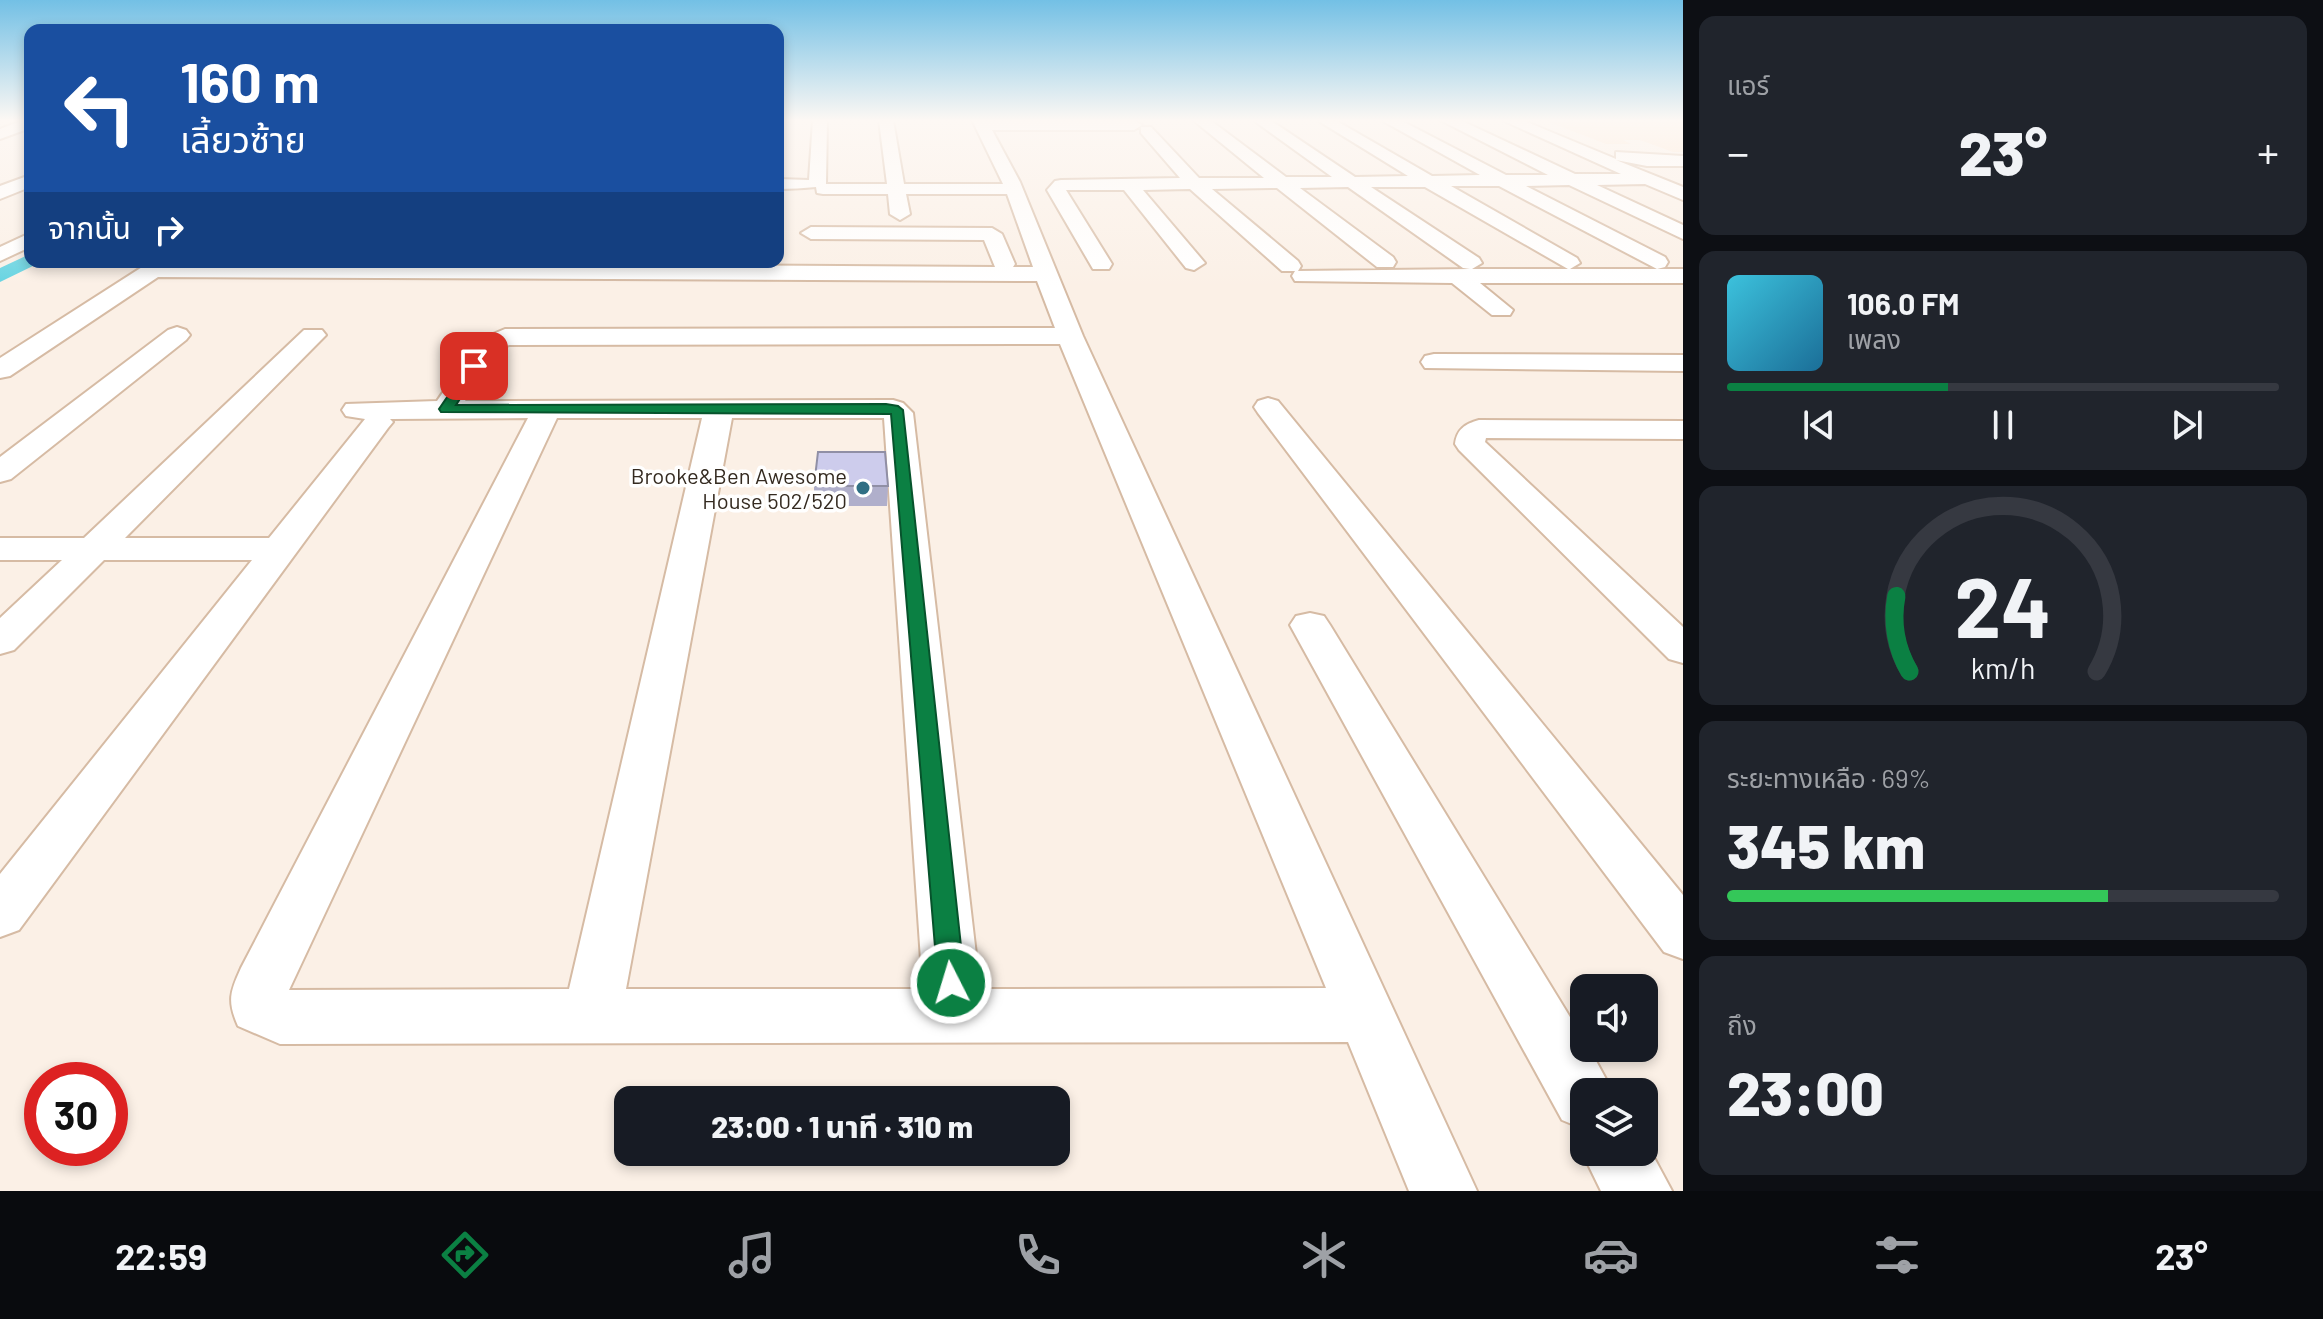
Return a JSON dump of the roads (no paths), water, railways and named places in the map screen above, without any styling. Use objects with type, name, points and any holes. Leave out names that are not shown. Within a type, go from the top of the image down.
[{"type":"street","points":[[808,263],[817,176]]},
{"type":"street","points":[[893,176],[906,264]]},
{"type":"street","points":[[1007,176],[1070,336],[1443,1191]]},
{"type":"street","points":[[1187,176],[1296,271],[1464,269],[1683,276]]},
{"type":"street","points":[[1274,176],[1385,262]]},
{"type":"street","points":[[1345,176],[1464,269],[1501,310]]},
{"type":"street","points":[[1418,176],[1569,263]]},
{"type":"street","points":[[1489,176],[1657,262]]},
{"type":"street","points":[[1563,176],[1683,233]]},
{"type":"street","points":[[1640,176],[1683,194]]},
{"type":"street","points":[[1101,264],[1056,190],[1061,185],[1648,179]]},
{"type":"street","points":[[0,193],[24,183]]},
{"type":"street","points":[[1128,183],[1194,263]]},
{"type":"street","points":[[784,186],[903,233],[989,226],[1004,264]]},
{"type":"street","points":[[816,198],[895,187],[1012,186]]},
{"type":"street","points":[[0,255],[24,242]]},
{"type":"street","points":[[0,370],[156,268]]},
{"type":"street","points":[[381,268],[1046,274]]},
{"type":"street","points":[[1625,276],[1683,293]]},
{"type":"street","points":[[0,472],[177,335]]},
{"type":"street","points":[[0,641],[313,335]]},
{"type":"street","points":[[446,409],[488,345],[505,337],[1070,336]]},
{"type":"street","points":[[1434,362],[1683,363]]},
{"type":"street","points":[[1268,407],[1683,935]]},
{"type":"street","points":[[0,914],[280,549],[367,416],[446,409],[886,408],[898,413],[954,1015]]},
{"type":"street","points":[[547,409],[261,986],[259,1007],[280,1017],[1366,1015]]},
{"type":"street","points":[[592,1015],[719,409]]},
{"type":"street","points":[[1683,430],[1479,429],[1471,435],[1470,444],[1683,650]]},
{"type":"street","points":[[0,549],[280,549]]},
{"type":"street","points":[[1310,625],[1572,1078]]},
{"type":"street","points":[[1623,1166],[1638,1191]]},
{"type":"waterway","points":[[0,276],[24,263]]},
{"type":"place","name":"Brooke&Ben Awesome House 502/520","points":[[863,488]]}]
